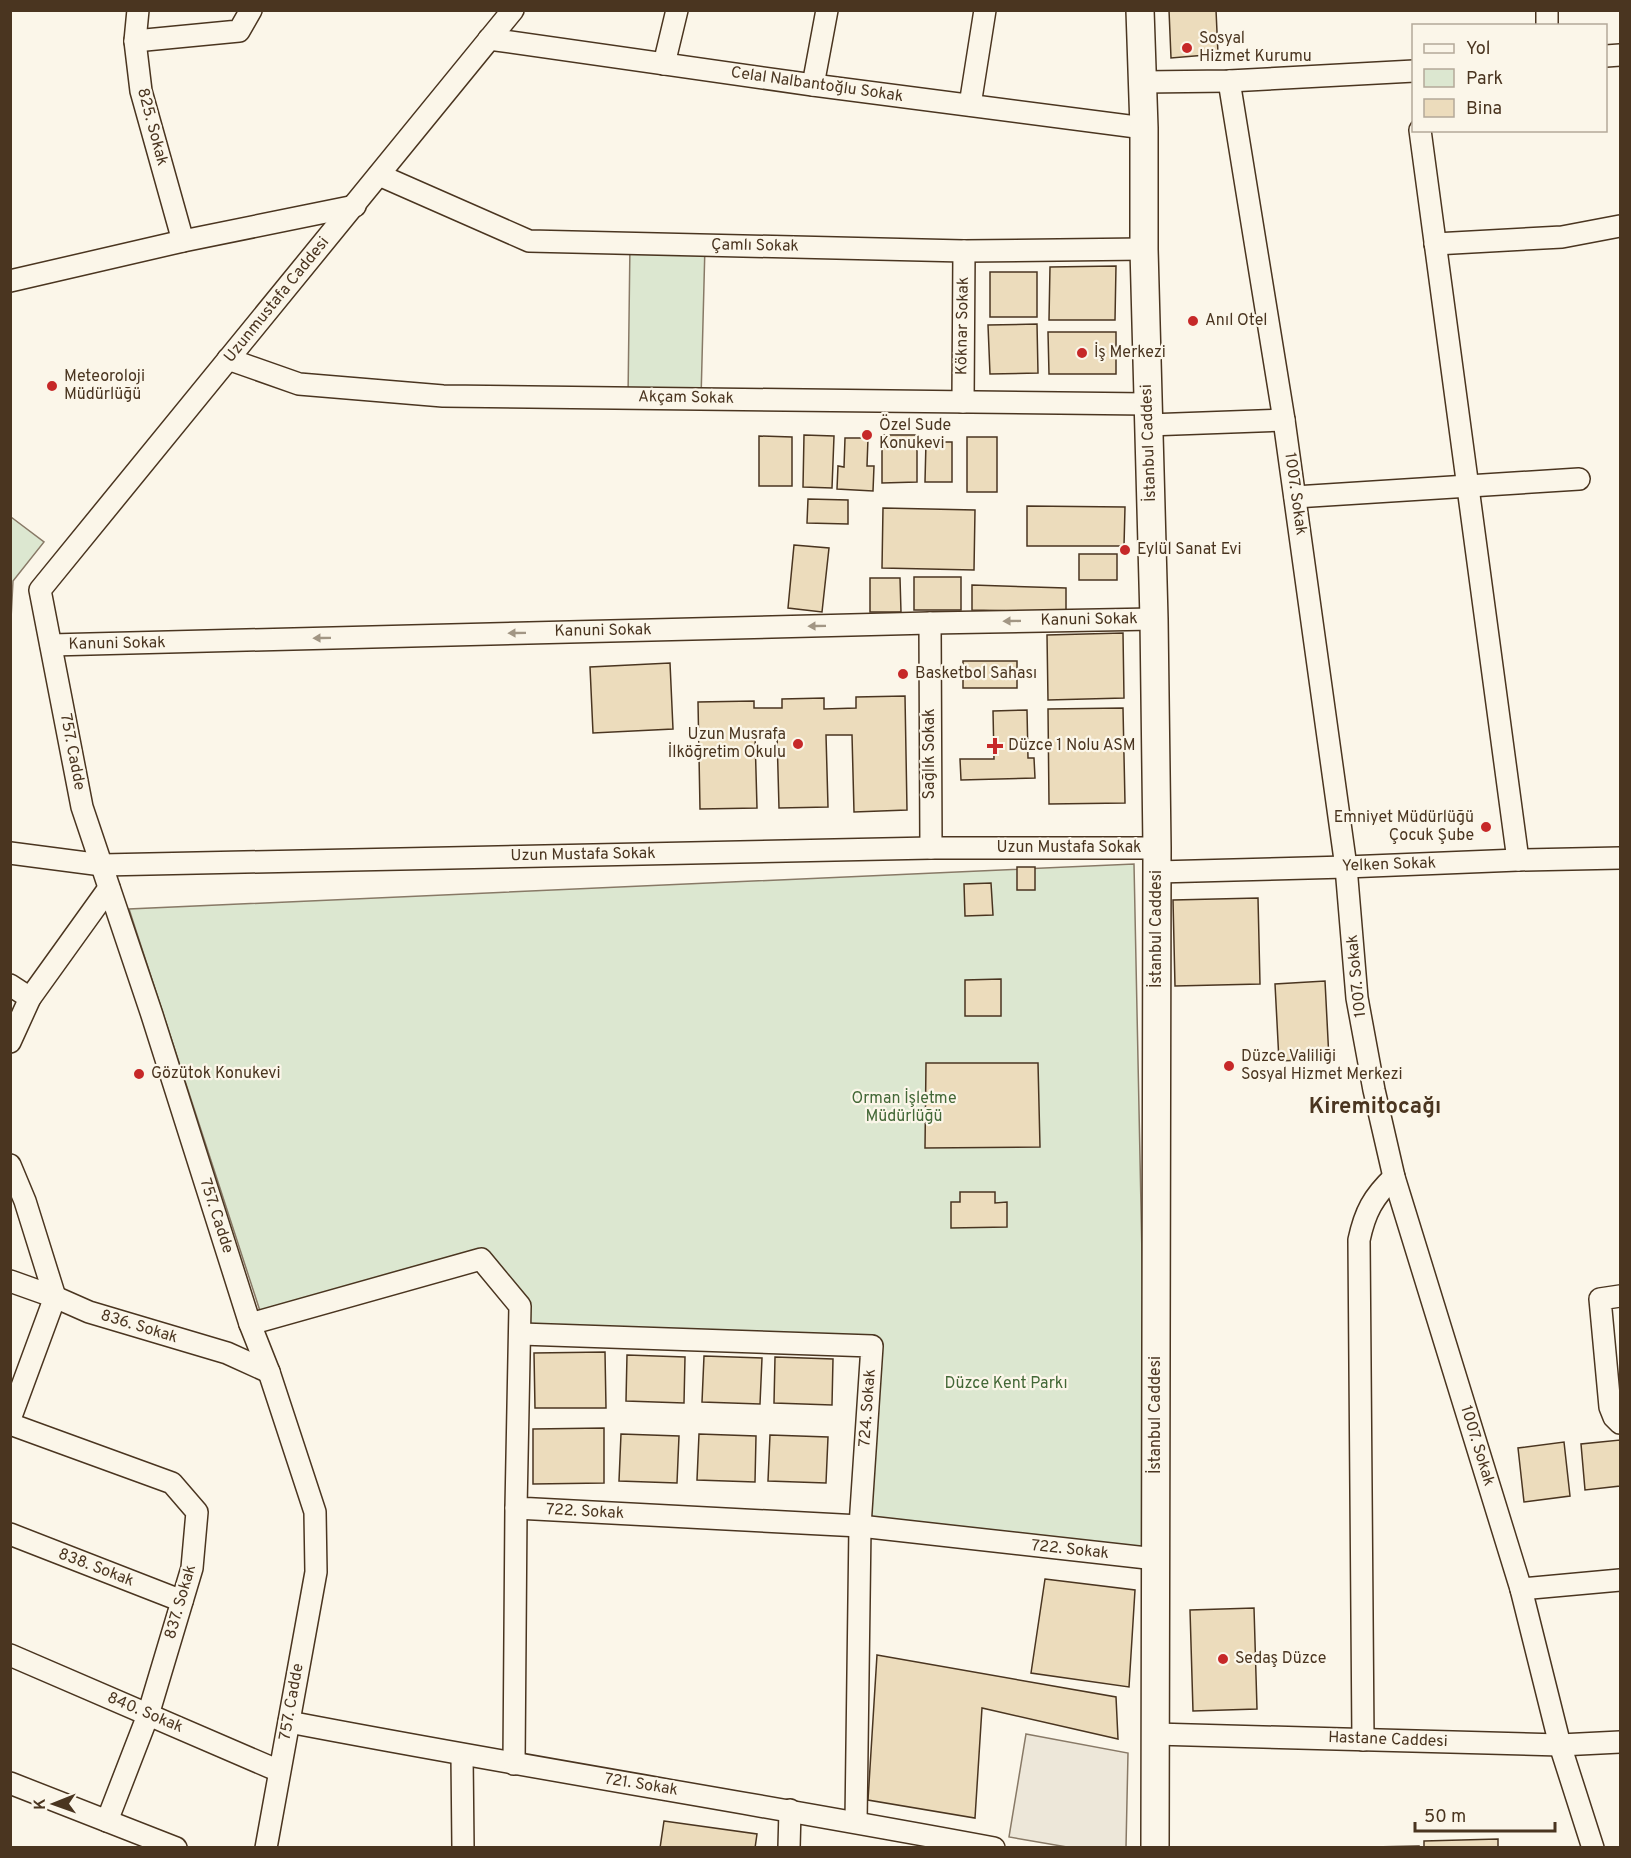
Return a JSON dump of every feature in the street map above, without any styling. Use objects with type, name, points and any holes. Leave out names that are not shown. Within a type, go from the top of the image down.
[{"type":"main road","name":"İstanbul Caddesi","points":[[1140,10],[1154,619],[1157,860],[1155,1848]]},
{"type":"street","name":"825. Sokak","points":[[138,10],[135,41],[141,90],[183,241]]},
{"type":"street","points":[[135,41],[239,31],[251,10]]},
{"type":"street","name":"Uzunmustafa Caddesi","points":[[40,590],[513,10]]},
{"type":"street","points":[[664,64],[677,10]]},
{"type":"street","points":[[813,85],[827,10]]},
{"type":"street","points":[[970,105],[985,10]]},
{"type":"street","name":"Celal Nalbantoğlu Sokak","points":[[489,39],[813,85],[1144,128]]},
{"type":"street","points":[[1143,82],[1412,76]]},
{"type":"street","name":"1007. Sokak","points":[[1229,81],[1284,420],[1346,867],[1357,998],[1374,1090],[1394,1177],[1521,1589],[1560,1745],[1593,1848]]},
{"type":"street","points":[[1420,132],[1518,860]]},
{"type":"street","name":"Çamlı Sokak","points":[[379,175],[529,241],[964,251],[1144,249]]},
{"type":"street","points":[[10,281],[183,241],[355,206]]},
{"type":"street","points":[[1435,244],[1562,237],[1620,226]]},
{"type":"street","name":"Köknar Sokak","points":[[963,402],[964,251]]},
{"type":"street","name":"Akçam Sokak","points":[[228,359],[299,384],[443,396],[963,402],[1284,420]]},
{"type":"street","points":[[1295,497],[1579,479]]},
{"type":"street","name":"757. Cadde","points":[[40,590],[82,807],[156,1026],[250,1324],[269,1372],[315,1512],[316,1572],[266,1848]]},
{"type":"street","name":"Kanuni Sokak","points":[[51,645],[1154,619]]},
{"type":"street","name":"Sağlık Sokak","points":[[930,623],[931,848]]},
{"type":"street","name":"Uzun Mustafa Sokak","points":[[10,853],[102,865],[931,848],[1157,860]]},
{"type":"street","name":"Yelken Sokak","points":[[1157,860],[1346,867],[1620,858]]},
{"type":"street","points":[[10,1042],[30,998],[109,888]]},
{"type":"street","points":[[10,985],[30,998]]},
{"type":"street","points":[[10,1165],[18,1198],[56,1297],[10,1419]]},
{"type":"street","points":[[1363,1740],[1359,1240],[1370,1206],[1380,1191],[1394,1177]]},
{"type":"street","points":[[250,1324],[481,1259],[520,1306],[514,1764]]},
{"type":"street","name":"836. Sokak","points":[[10,1281],[56,1297],[89,1312],[227,1353],[269,1372]]},
{"type":"street","points":[[1620,1296],[1600,1299],[1610,1407],[1614,1417],[1620,1423]]},
{"type":"street","name":"724. Sokak","points":[[521,1334],[872,1346],[860,1526],[856,1822]]},
{"type":"street","name":"837. Sokak","points":[[10,1424],[172,1483],[197,1512],[192,1568],[148,1714],[107,1821]]},
{"type":"street","name":"722. Sokak","points":[[516,1508],[860,1526],[1156,1560]]},
{"type":"street","name":"838. Sokak","points":[[10,1534],[182,1601]]},
{"type":"street","points":[[1521,1589],[1620,1580]]},
{"type":"street","name":"840. Sokak","points":[[10,1655],[279,1771]]},
{"type":"street","name":"721. Sokak","points":[[289,1722],[462,1755],[789,1810],[994,1848]]},
{"type":"street","name":"Hastane Caddesi","points":[[1155,1734],[1560,1745],[1620,1742]]},
{"type":"street","points":[[462,1755],[463,1848]]},
{"type":"street","points":[[10,1783],[177,1848]]},
{"type":"street","points":[[789,1810],[789,1848]]},
{"type":"green space","points":[[630,243],[705,245],[701,399],[628,398]]},
{"type":"green space","points":[[11,517],[44,542],[13,581],[11,619]]},
{"type":"green space","name":"Orman İşletme Müdürlüğü","points":[[1134,864],[1148,1550],[870,1519],[876,1341],[532,1326],[487,1255],[261,1314],[129,909]]},
{"type":"shaded area","points":[[1026,1734],[1128,1753],[1126,1847],[1067,1847],[1009,1837]]},
{"type":"building","points":[[1169,10],[1216,10],[1218,54],[1171,58]]},
{"type":"building","points":[[1116,266],[1115,320],[1049,320],[1050,267]]},
{"type":"building","points":[[990,272],[1037,272],[1037,317],[990,317]]},
{"type":"building","points":[[1037,324],[1038,373],[990,374],[988,325]]},
{"type":"building","name":"İş Merkezi","points":[[1048,332],[1116,332],[1116,374],[1049,374]]},
{"type":"building","points":[[804,435],[834,436],[832,488],[803,487]]},
{"type":"building","points":[[882,435],[917,435],[917,482],[882,483]]},
{"type":"building","points":[[759,436],[792,437],[792,486],[759,486]]},
{"type":"building","points":[[967,437],[997,437],[997,492],[967,492]]},
{"type":"building","points":[[845,438],[868,438],[867,466],[874,466],[873,491],[837,489],[838,466],[844,467]]},
{"type":"building","points":[[926,442],[952,442],[952,482],[925,482]]},
{"type":"building","points":[[808,499],[848,500],[848,524],[807,523]]},
{"type":"building","points":[[1027,506],[1125,507],[1124,546],[1027,546]]},
{"type":"building","points":[[883,508],[975,510],[974,570],[882,568]]},
{"type":"building","points":[[794,545],[829,548],[822,612],[788,608]]},
{"type":"building","points":[[1079,554],[1117,554],[1117,580],[1079,580]]},
{"type":"building","points":[[914,577],[961,577],[961,610],[914,610]]},
{"type":"building","points":[[870,578],[900,578],[901,612],[870,612]]},
{"type":"building","points":[[972,585],[1066,588],[1066,612],[972,610]]},
{"type":"building","points":[[1123,633],[1124,698],[1048,700],[1047,635]]},
{"type":"building","points":[[963,661],[1017,661],[1017,688],[963,688]]},
{"type":"building","points":[[670,663],[673,729],[593,733],[590,667]]},
{"type":"building","name":"Uzun Musrafa İlköğretim Okulu","points":[[905,696],[907,810],[854,812],[852,735],[826,735],[828,807],[779,808],[777,735],[755,736],[757,808],[700,809],[698,702],[754,701],[754,708],[782,708],[782,699],[824,698],[824,709],[856,708],[856,697]]},
{"type":"building","points":[[1123,708],[1125,803],[1049,804],[1048,709]]},
{"type":"building","points":[[1027,710],[1028,758],[1034,758],[1035,778],[961,780],[960,759],[994,759],[993,711]]},
{"type":"building","points":[[1017,867],[1035,867],[1035,890],[1017,890]]},
{"type":"building","points":[[991,883],[993,915],[965,916],[964,884]]},
{"type":"building","points":[[1258,898],[1260,984],[1175,986],[1173,900]]},
{"type":"building","points":[[1001,979],[1001,1016],[965,1016],[965,980]]},
{"type":"building","points":[[1325,981],[1329,1059],[1279,1061],[1275,984]]},
{"type":"building","name":"Orman İşletme Müdürlüğü","points":[[926,1063],[1038,1063],[1040,1147],[925,1148]]},
{"type":"building","points":[[960,1192],[995,1192],[995,1203],[1007,1202],[1007,1227],[951,1228],[951,1202],[960,1202]]},
{"type":"building","points":[[605,1352],[606,1408],[535,1408],[534,1353]]},
{"type":"building","points":[[627,1355],[685,1357],[684,1403],[626,1401]]},
{"type":"building","points":[[704,1356],[762,1358],[760,1404],[702,1402]]},
{"type":"building","points":[[775,1357],[833,1359],[832,1405],[774,1403]]},
{"type":"building","points":[[604,1428],[604,1483],[533,1484],[533,1429]]},
{"type":"building","points":[[621,1434],[679,1436],[677,1483],[619,1481]]},
{"type":"building","points":[[699,1434],[756,1436],[755,1482],[697,1480]]},
{"type":"building","points":[[770,1435],[828,1437],[826,1483],[768,1481]]},
{"type":"building","points":[[1620,1440],[1620,1486],[1585,1490],[1581,1444]]},
{"type":"building","points":[[1564,1442],[1570,1496],[1524,1502],[1518,1448]]},
{"type":"building","points":[[1045,1579],[1135,1590],[1129,1687],[1031,1673]]},
{"type":"building","name":"Sedaş Düzce","points":[[1254,1608],[1257,1709],[1193,1711],[1190,1610]]},
{"type":"building","points":[[877,1655],[1116,1697],[1118,1739],[982,1708],[975,1818],[868,1800]]},
{"type":"building","points":[[664,1821],[757,1834],[755,1848],[660,1848]]},
{"type":"building","points":[[1498,1839],[1498,1848],[1424,1848],[1424,1841]]},
{"type":"building","points":[[1419,1846],[1419,1848],[1322,1848]]},
{"type":"place","name":"Sosyal Hizmet Kurumu","points":[[1187,48]]},
{"type":"place","name":"Anıl Otel","points":[[1193,321]]},
{"type":"place","name":"İş Merkezi","points":[[1082,353]]},
{"type":"place","name":"Meteoroloji Müdürlüğü","points":[[52,386]]},
{"type":"place","name":"Özel Sude Konukevi","points":[[867,435]]},
{"type":"place","name":"Eylül Sanat Evi","points":[[1125,550]]},
{"type":"place","name":"Basketbol Sahası","points":[[903,674]]},
{"type":"place","name":"Uzun Musrafa İlköğretim Okulu","points":[[798,744]]},
{"type":"place","name":"Düzce 1 Nolu ASM","points":[[995,746]]},
{"type":"place","name":"Emniyet Müdürlüğü Çocuk Şube","points":[[1486,827]]},
{"type":"place","name":"Düzce Valiliği Sosyal Hizmet Merkezi","points":[[1229,1066]]},
{"type":"place","name":"Gözütok Konukevi","points":[[139,1074]]},
{"type":"place","name":"Sedaş Düzce","points":[[1223,1659]]},
{"type":"district","name":"Kiremitocağı","points":[[1375,1107]]},
{"type":"park label","name":"Düzce Kent Parkı","points":[[1006,1384]]}]
